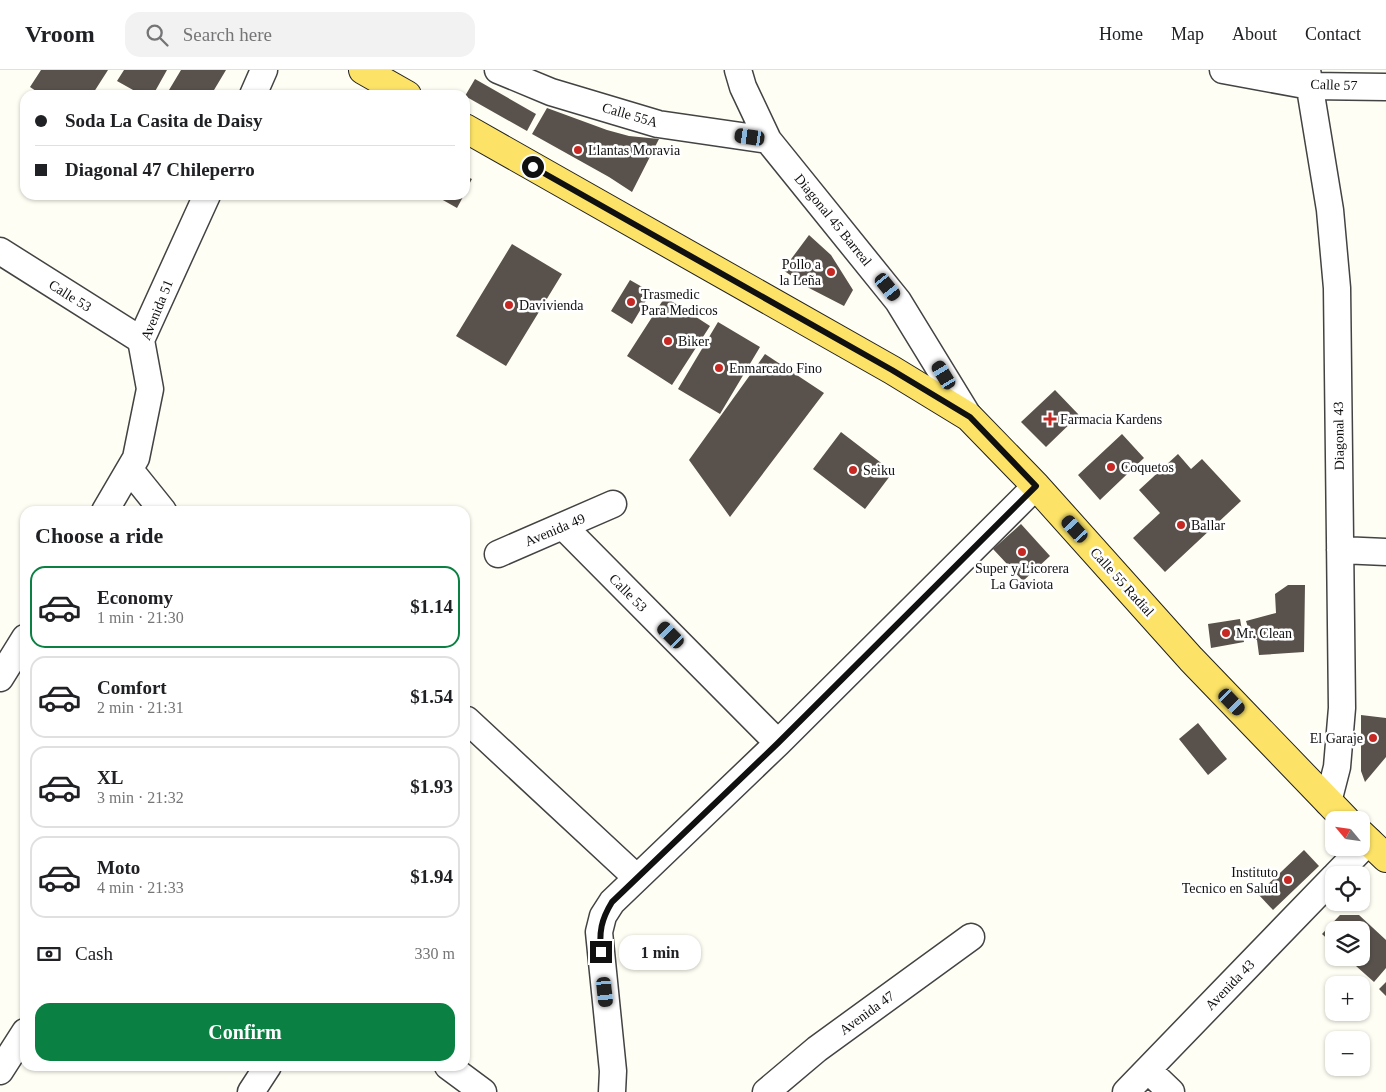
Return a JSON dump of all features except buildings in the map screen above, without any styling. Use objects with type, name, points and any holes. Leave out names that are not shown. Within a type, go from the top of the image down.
[{"type":"main road","points":[[363,70],[398,90]]},
{"type":"main road","name":"Calle 55 Radial","points":[[470,131],[970,417],[1036,486],[1191,659],[1337,811]]},
{"type":"street","points":[[255,90],[264,70]]},
{"type":"street","name":"Calle 55A","points":[[498,70],[551,92],[658,124],[768,140]]},
{"type":"street","name":"Diagonal 45 Barreal","points":[[738,70],[743,87],[768,140],[898,301],[970,417]]},
{"type":"street","name":"Calle 57","points":[[1223,70],[1386,87]]},
{"type":"street","name":"Diagonal 43","points":[[1309,78],[1330,210],[1338,288],[1342,708],[1337,767],[1337,811]]},
{"type":"street","name":"Avenida 51","points":[[108,506],[136,458],[150,389],[141,340],[205,200]]},
{"type":"street","name":"Calle 53","points":[[0,251],[141,340]]},
{"type":"street","points":[[130,470],[159,506]]},
{"type":"street","points":[[612,1092],[613,1071],[599,932],[603,916],[612,902],[778,743],[1036,486]]},
{"type":"street","name":"Avenida 49","points":[[498,554],[564,527],[612,504]]},
{"type":"street","name":"Calle 53","points":[[564,527],[778,743]]},
{"type":"street","points":[[1340,550],[1386,552]]},
{"type":"street","points":[[0,678],[20,646]]},
{"type":"street","points":[[470,723],[637,878]]},
{"type":"street","name":"Avenida 43","points":[[1347,866],[1372,844]]},
{"type":"street","name":"Avenida 43","points":[[1126,1092],[1325,886]]},
{"type":"street","name":"Avenida 47","points":[[766,1092],[817,1049],[971,937]]},
{"type":"street","points":[[0,1071],[20,1040]]},
{"type":"street","points":[[1148,1070],[1171,1092]]},
{"type":"street","points":[[251,1092],[265,1071]]},
{"type":"street","points":[[455,1071],[483,1092]]},
{"type":"place","name":"Llantas Moravia","points":[[578,150]]},
{"type":"place","name":"Pollo a la Leña","points":[[831,272]]},
{"type":"place","name":"Trasmedic Para Medicos","points":[[631,302]]},
{"type":"place","name":"Davivienda","points":[[509,305]]},
{"type":"place","name":"Biker","points":[[668,341]]},
{"type":"place","name":"Enmarcado Fino","points":[[719,368]]},
{"type":"place","name":"Farmacia Kardens","points":[[1050,419]]},
{"type":"place","name":"Coquetos","points":[[1111,467]]},
{"type":"place","name":"Seiku","points":[[853,470]]},
{"type":"place","name":"Ballar","points":[[1181,525]]},
{"type":"place","name":"Super y Licorera La Gaviota","points":[[1022,552]]},
{"type":"place","name":"Mr. Clean","points":[[1226,633]]},
{"type":"place","name":"El Garaje","points":[[1373,738]]},
{"type":"place","name":"Instituto Tecnico en Salud","points":[[1288,880]]},
{"type":"route","points":[[533,167],[892,370],[970,417],[1036,486],[778,743],[612,902],[603,916],[599,932],[601,952]]}]
